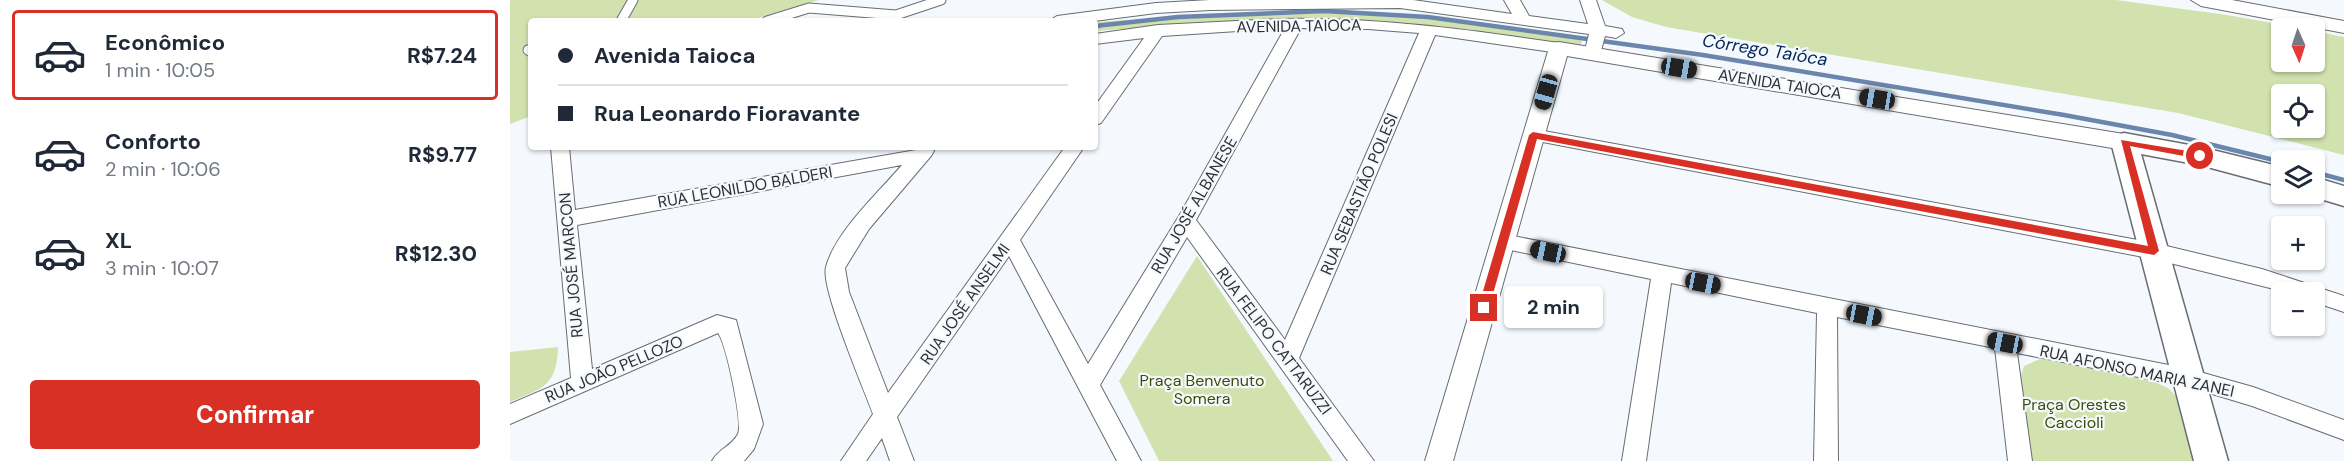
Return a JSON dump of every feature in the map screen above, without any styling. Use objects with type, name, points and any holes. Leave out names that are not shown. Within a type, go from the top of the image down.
[{"type":"main road","name":"AVENIDA TAIOCA","points":[[2124,142],[2200,156],[2271,174]]},
{"type":"main road","points":[[2124,142],[2211,461]]},
{"type":"main road","points":[[2325,190],[2344,196]]},
{"type":"street","points":[[1512,0],[1524,21]]},
{"type":"street","points":[[1588,0],[1596,42]]},
{"type":"street","points":[[2201,0],[2344,27]]},
{"type":"street","points":[[1080,18],[1156,8],[1210,5],[1398,2],[1524,21],[1596,42],[1616,33]]},
{"type":"street","name":"AVENIDA TAIOCA","points":[[1098,39],[1158,30],[1342,23],[1429,30],[1559,48],[1596,42],[2124,142]]},
{"type":"street","name":"RUA JOSÉ ALBANESE","points":[[1089,383],[1186,221],[1295,24]]},
{"type":"street","points":[[1098,115],[1158,30]]},
{"type":"street","name":"RUA SEBASTIÃO POLESI","points":[[1288,358],[1429,30]]},
{"type":"street","points":[[1439,461],[1559,48]]},
{"type":"street","points":[[1533,135],[2154,251],[2278,282]]},
{"type":"street","name":"RUA JOSÉ MARCON","points":[[560,150],[582,383]]},
{"type":"street","name":"RUA JOSÉ ANSELMI","points":[[853,461],[886,418],[1073,150]]},
{"type":"street","points":[[902,461],[835,279],[836,266],[853,238],[925,151]]},
{"type":"street","name":"RUA LEONILDO BALDERI","points":[[568,219],[925,151]]},
{"type":"street","name":"RUA FELIPO CATTARUZZI","points":[[1186,221],[1362,461]]},
{"type":"street","points":[[1010,239],[1130,461]]},
{"type":"street","name":"RUA AFONSO MARIA ZANEI","points":[[1503,242],[2189,378],[2253,397],[2344,430]]},
{"type":"street","points":[[1634,461],[1662,275]]},
{"type":"street","points":[[2325,298],[2344,304]]},
{"type":"street","points":[[1826,461],[1827,308]]},
{"type":"street","name":"RUA JOÃO PELLOZO","points":[[510,414],[717,324],[729,326],[752,424],[749,437],[742,449],[724,461]]},
{"type":"street","points":[[2005,343],[2020,461]]},
{"type":"lane","points":[[623,18],[633,0]]},
{"type":"lane","points":[[777,18],[809,8],[896,15],[941,0]]},
{"type":"green space","points":[[510,0],[819,0],[758,18],[528,18],[528,117],[510,124]]},
{"type":"green space","points":[[1602,0],[2116,0],[2271,23],[2271,72],[2325,72],[2325,33],[2344,37],[2344,155],[2277,138],[2325,138],[2325,84],[2271,84],[2271,137],[2178,113],[1666,27],[1632,17]]},
{"type":"green space","points":[[1257,12],[1363,14],[1469,21],[1562,34],[1582,41],[1581,45],[1574,46],[1456,28],[1338,19],[1209,23],[1098,31],[1098,22]]},
{"type":"green space","name":"Praça Benvenuto Somera","points":[[1197,256],[1333,461],[1159,461],[1119,381]]},
{"type":"green space","points":[[558,347],[555,370],[546,384],[510,402],[510,352]]},
{"type":"green space","name":"Praça Orestes Caccioli","points":[[2040,359],[2150,380],[2168,388],[2183,403],[2202,461],[2031,461],[2020,378],[2024,366]]},
{"type":"waterway","name":"Córrego Taióca","points":[[1098,26],[1178,17],[1324,11],[1428,17],[1703,55],[2064,115],[2172,135],[2271,159]]},
{"type":"waterway","name":"Córrego Taióca","points":[[2325,175],[2344,180]]},
{"type":"route","points":[[1484,308],[1533,135],[2154,251],[2124,142],[2200,156]]}]
